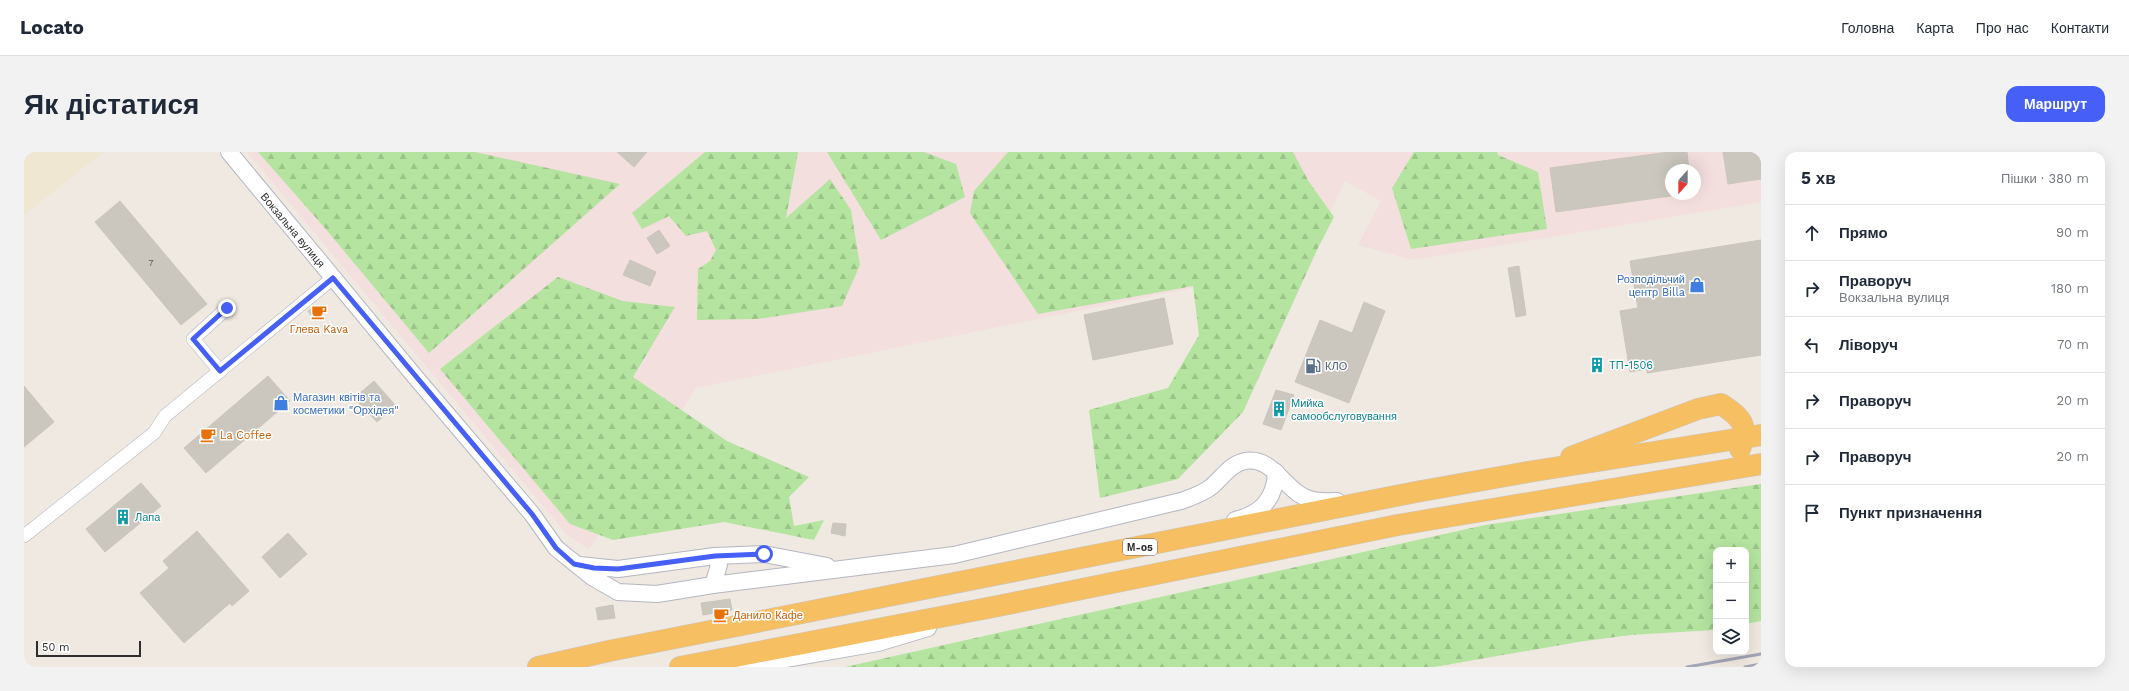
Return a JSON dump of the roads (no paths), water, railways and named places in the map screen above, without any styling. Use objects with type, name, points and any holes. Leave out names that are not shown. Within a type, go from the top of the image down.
[{"type":"highway","points":[[1534,471],[1691,411],[1721,404],[1736,414],[1745,428],[1753,436],[1738,453],[1728,469]]},
{"type":"highway","name":"М-05","points":[[538,667],[609,651],[1416,492],[1534,471],[1753,436]]},
{"type":"highway","points":[[680,667],[998,606],[1398,525],[1761,464]]},
{"type":"street","name":"Вокзальна вулиця","points":[[229,152],[532,514],[556,548],[574,564],[618,592],[658,594],[954,555],[1181,501],[1198,495],[1212,486],[1235,465],[1245,461],[1256,461],[1265,464],[1276,472],[1299,494],[1313,501],[1326,502],[1416,492]]},
{"type":"street","points":[[24,536],[154,433],[165,416],[333,278]]},
{"type":"street","points":[[220,371],[193,339],[227,308]]},
{"type":"street","points":[[1179,539],[1204,528],[1247,517],[1258,511],[1268,502],[1273,491],[1276,472]]},
{"type":"street","points":[[574,564],[618,569],[715,556],[764,554],[840,569]]},
{"type":"street","points":[[712,586],[719,565],[715,556]]},
{"type":"street","points":[[637,566],[631,579],[633,588],[637,594]]},
{"type":"street","points":[[740,667],[878,643],[998,606]]},
{"type":"railway","points":[[1687,667],[1761,654]]},
{"type":"railway","points":[[1745,667],[1761,664]]},
{"type":"place","name":"Розподільчий центр Billa","points":[[1697,285]]},
{"type":"place","name":"Глева Kava","points":[[319,312]]},
{"type":"place","name":"ТП-1506","points":[[1597,365]]},
{"type":"place","name":"КЛО","points":[[1313,366]]},
{"type":"place","name":"Магазин квітів та косметики \"Орхідея\"","points":[[281,403]]},
{"type":"place","name":"Мийка самообслуговування","points":[[1279,409]]},
{"type":"place","name":"La Coffee","points":[[208,435]]},
{"type":"place","name":"Лапа","points":[[123,517]]},
{"type":"place","name":"Данило Кафе","points":[[721,615]]}]
